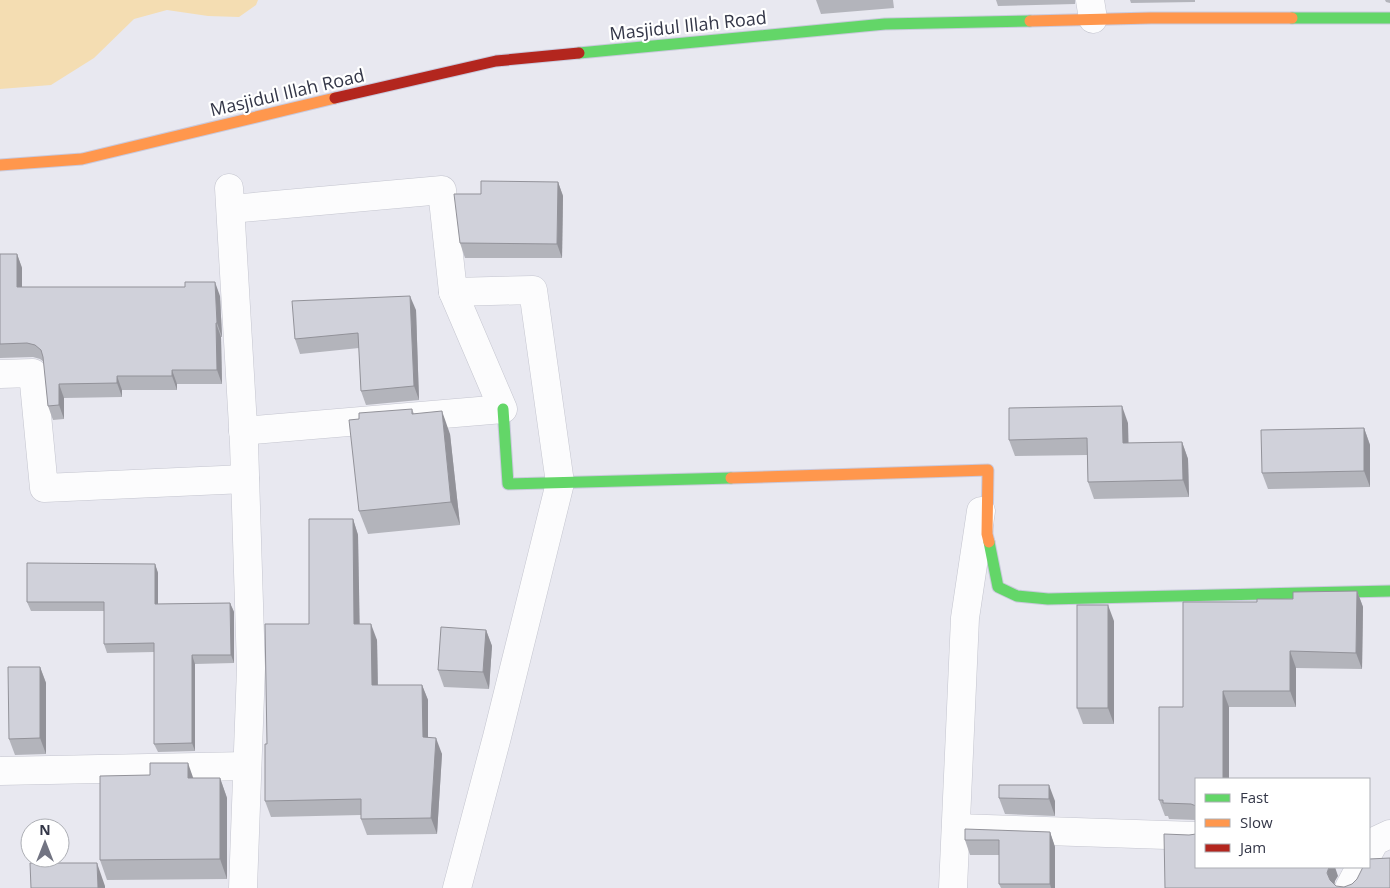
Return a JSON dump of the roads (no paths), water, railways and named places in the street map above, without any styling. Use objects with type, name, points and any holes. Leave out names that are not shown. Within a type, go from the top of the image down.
[{"type":"street","name":"Masjidul Illah Road","points":[[0,165],[82,158],[496,61],[884,24],[1091,10],[1151,18],[1390,18]]},
{"type":"street","points":[[242,888],[251,668],[243,431],[230,199],[442,190],[453,292],[502,409],[508,484],[988,470]]},
{"type":"street","points":[[453,292],[533,290],[560,483],[498,737],[457,888]]},
{"type":"street","points":[[0,374],[33,373],[44,488],[245,480]]},
{"type":"street","points":[[243,431],[502,409]]},
{"type":"street","points":[[988,470],[987,534],[998,587],[1017,596],[1058,598],[1390,591]]},
{"type":"street","points":[[953,888],[965,618],[988,470]]},
{"type":"street","points":[[0,772],[247,766]]},
{"type":"street","points":[[956,828],[1195,836]]},
{"type":"street","points":[[1349,888],[1359,868]]}]
